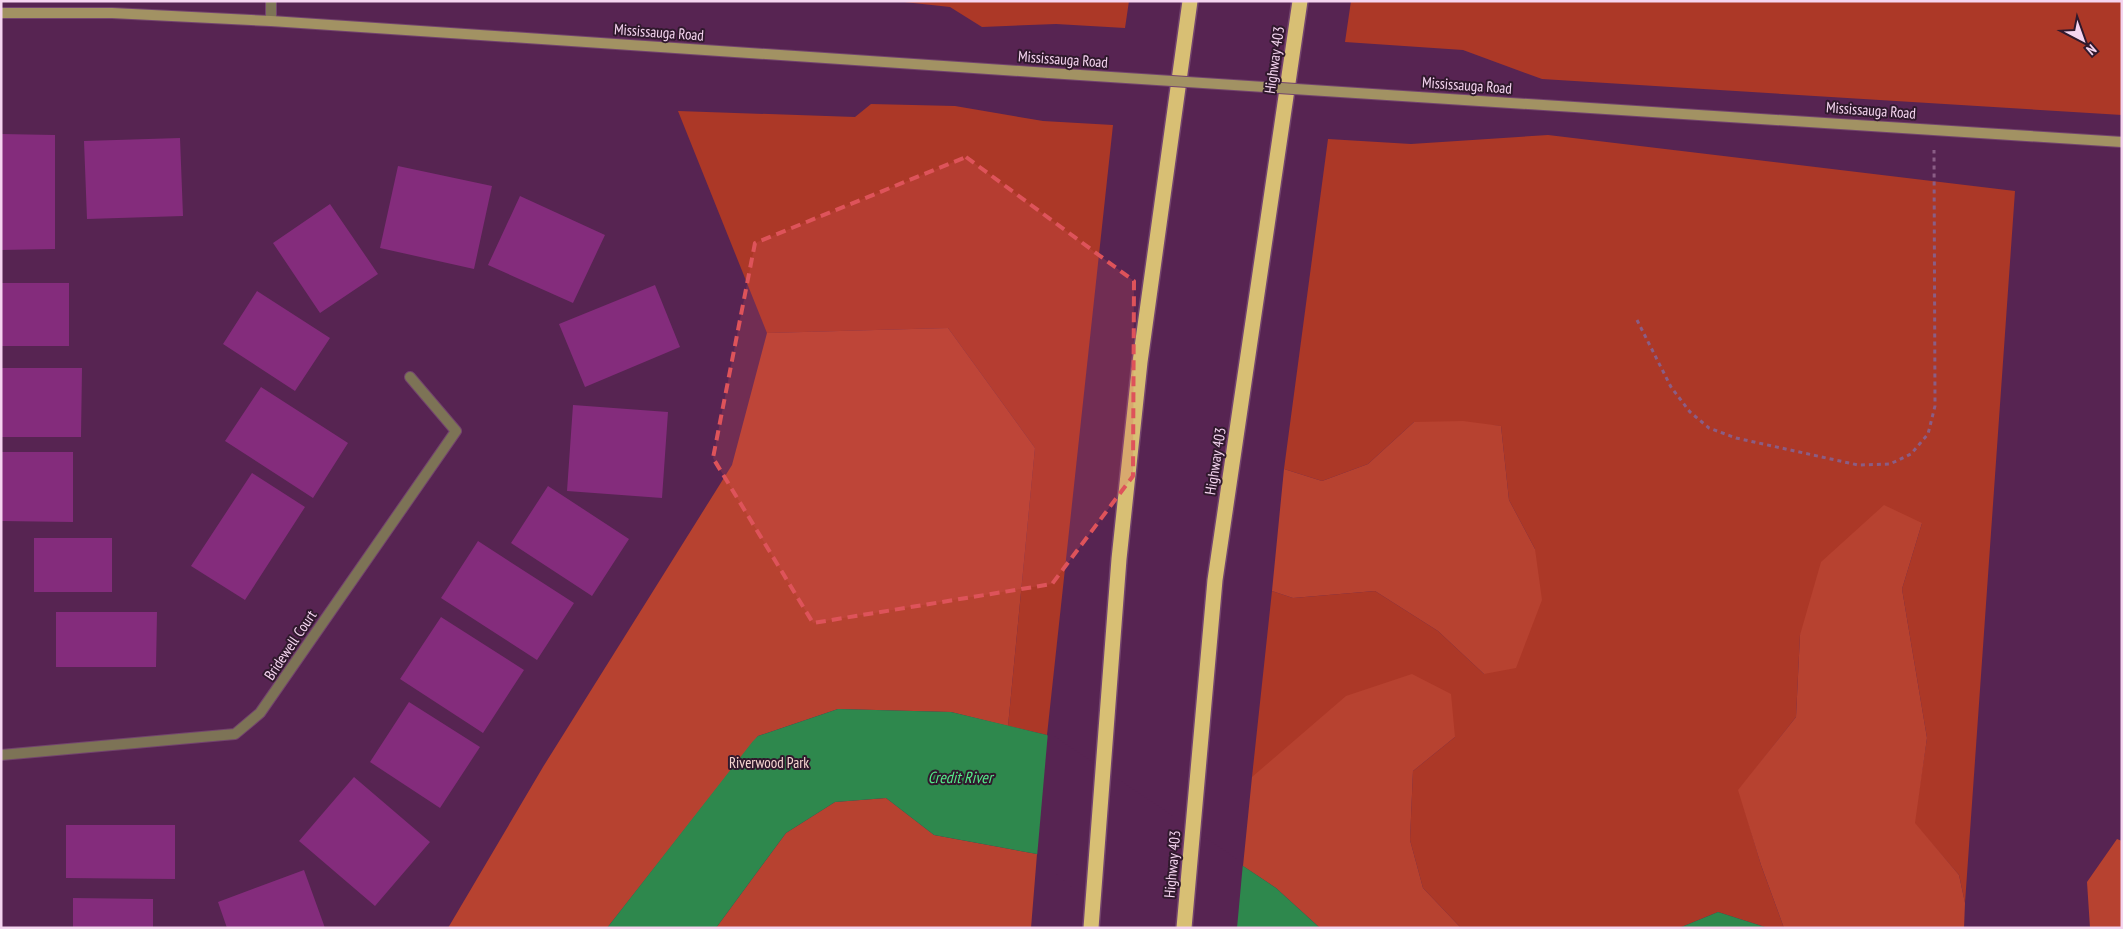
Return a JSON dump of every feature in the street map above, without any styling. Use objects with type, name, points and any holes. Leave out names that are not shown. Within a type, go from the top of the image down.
[{"type":"highway","points":[[1091,928],[1119,559],[1140,362],[1190,1]]},
{"type":"highway","name":"Highway 403","points":[[1184,928],[1215,580],[1300,1]]},
{"type":"main road","name":"Mississauga Road","points":[[1,13],[112,13],[271,22],[2122,142]]},
{"type":"street","points":[[270,1],[271,22]]},
{"type":"street","name":"Bridewell Court","points":[[1,755],[235,734],[260,713],[456,431],[410,377]]},
{"type":"path","points":[[1637,320],[1671,387],[1690,412],[1709,428],[1736,438],[1858,465],[1890,464],[1911,454],[1928,434],[1935,406],[1933,129]]},
{"type":"highlighted area","points":[[966,157],[1134,281],[1133,476],[1052,584],[813,623],[713,458],[755,243]]},
{"type":"shaded area","points":[[895,1],[1129,1],[1125,28],[1056,24],[982,27],[950,7]]},
{"type":"shaded area","points":[[1351,1],[2122,1],[2122,115],[1542,79],[1463,50],[1345,42]]},
{"type":"shaded area","points":[[871,104],[955,106],[1043,121],[1113,125],[1047,735],[1008,726],[1035,448],[948,328],[767,333],[678,111],[855,117]]},
{"type":"shaded area","points":[[1548,135],[2015,191],[1965,903],[1959,875],[1914,823],[1927,738],[1902,589],[1922,523],[1800,635],[1796,717],[1739,790],[1761,865],[1784,928],[1768,928],[1718,912],[1679,928],[1461,928],[1423,888],[1410,840],[1413,771],[1455,737],[1252,777],[1272,591],[1293,598],[1375,591],[1438,631],[1484,674],[1535,549],[1509,500],[1501,426],[1414,422],[1368,464],[1322,481],[1284,469],[1328,139],[1411,144]]},
{"type":"shaded area","points":[[948,328],[1035,448],[1008,726],[951,712],[838,709],[758,736],[607,928],[448,928],[543,767],[732,465],[767,333]]},
{"type":"shaded area","points":[[1463,421],[1501,426],[1509,500],[1535,549],[1542,600],[1516,668],[1484,674],[1438,631],[1375,591],[1293,598],[1272,591],[1284,469],[1322,481],[1368,464],[1414,422]]},
{"type":"shaded area","points":[[1884,505],[1922,523],[1902,589],[1927,738],[1915,823],[1959,875],[1965,903],[1964,928],[1784,928],[1761,865],[1738,790],[1796,717],[1800,635],[1821,562]]},
{"type":"shaded area","points":[[1412,674],[1451,694],[1455,737],[1413,771],[1410,840],[1423,888],[1461,928],[1320,928],[1276,888],[1243,866],[1252,777],[1346,696]]},
{"type":"shaded area","points":[[886,798],[934,835],[1037,854],[1031,928],[716,928],[786,833],[835,802]]},
{"type":"shaded area","points":[[2117,839],[2122,841],[2122,928],[2090,928],[2087,882]]},
{"type":"water","name":"Credit River","points":[[838,709],[951,712],[1047,735],[1276,888],[1320,928],[1123,928],[1037,854],[934,835],[886,798],[835,802],[786,833],[716,928],[607,928],[758,736]]},
{"type":"water","points":[[1718,912],[1768,928],[1679,928]]},
{"type":"pier","points":[[1048,732],[1243,863],[1237,928],[1120,928],[1037,857]]},
{"type":"building","points":[[1,134],[55,135],[55,249],[1,250]]},
{"type":"building","points":[[180,138],[183,216],[87,219],[84,141]]},
{"type":"building","points":[[398,166],[492,186],[474,269],[380,248]]},
{"type":"building","points":[[520,196],[605,235],[573,303],[488,265]]},
{"type":"building","points":[[330,204],[378,274],[320,313],[273,243]]},
{"type":"building","points":[[1,283],[69,283],[69,346],[1,346]]},
{"type":"building","points":[[655,285],[680,347],[585,387],[559,324]]},
{"type":"building","points":[[257,291],[330,338],[295,391],[223,344]]},
{"type":"building","points":[[1,368],[82,368],[81,437],[1,437]]},
{"type":"building","points":[[261,387],[348,443],[313,498],[225,441]]},
{"type":"building","points":[[573,405],[668,412],[662,498],[567,491]]},
{"type":"building","points":[[1,452],[73,452],[73,522],[1,521]]},
{"type":"building","points":[[252,473],[305,507],[245,600],[191,566]]},
{"type":"building","points":[[548,486],[629,539],[592,596],[511,543]]},
{"type":"building","points":[[34,538],[112,538],[112,592],[34,592]]},
{"type":"building","points":[[478,541],[574,603],[537,660],[441,598]]},
{"type":"building","points":[[56,612],[157,612],[156,667],[56,667]]},
{"type":"building","points":[[441,617],[524,670],[483,733],[400,679]]},
{"type":"building","points":[[409,702],[480,747],[440,808],[370,762]]},
{"type":"building","points":[[354,777],[430,842],[375,906],[299,841]]},
{"type":"building","points":[[66,825],[175,825],[175,879],[66,878]]},
{"type":"building","points":[[304,870],[325,928],[227,928],[218,902]]},
{"type":"building","points":[[73,898],[153,899],[153,928],[73,928]]},
{"type":"park label","name":"Riverwood Park","points":[[769,762]]}]
